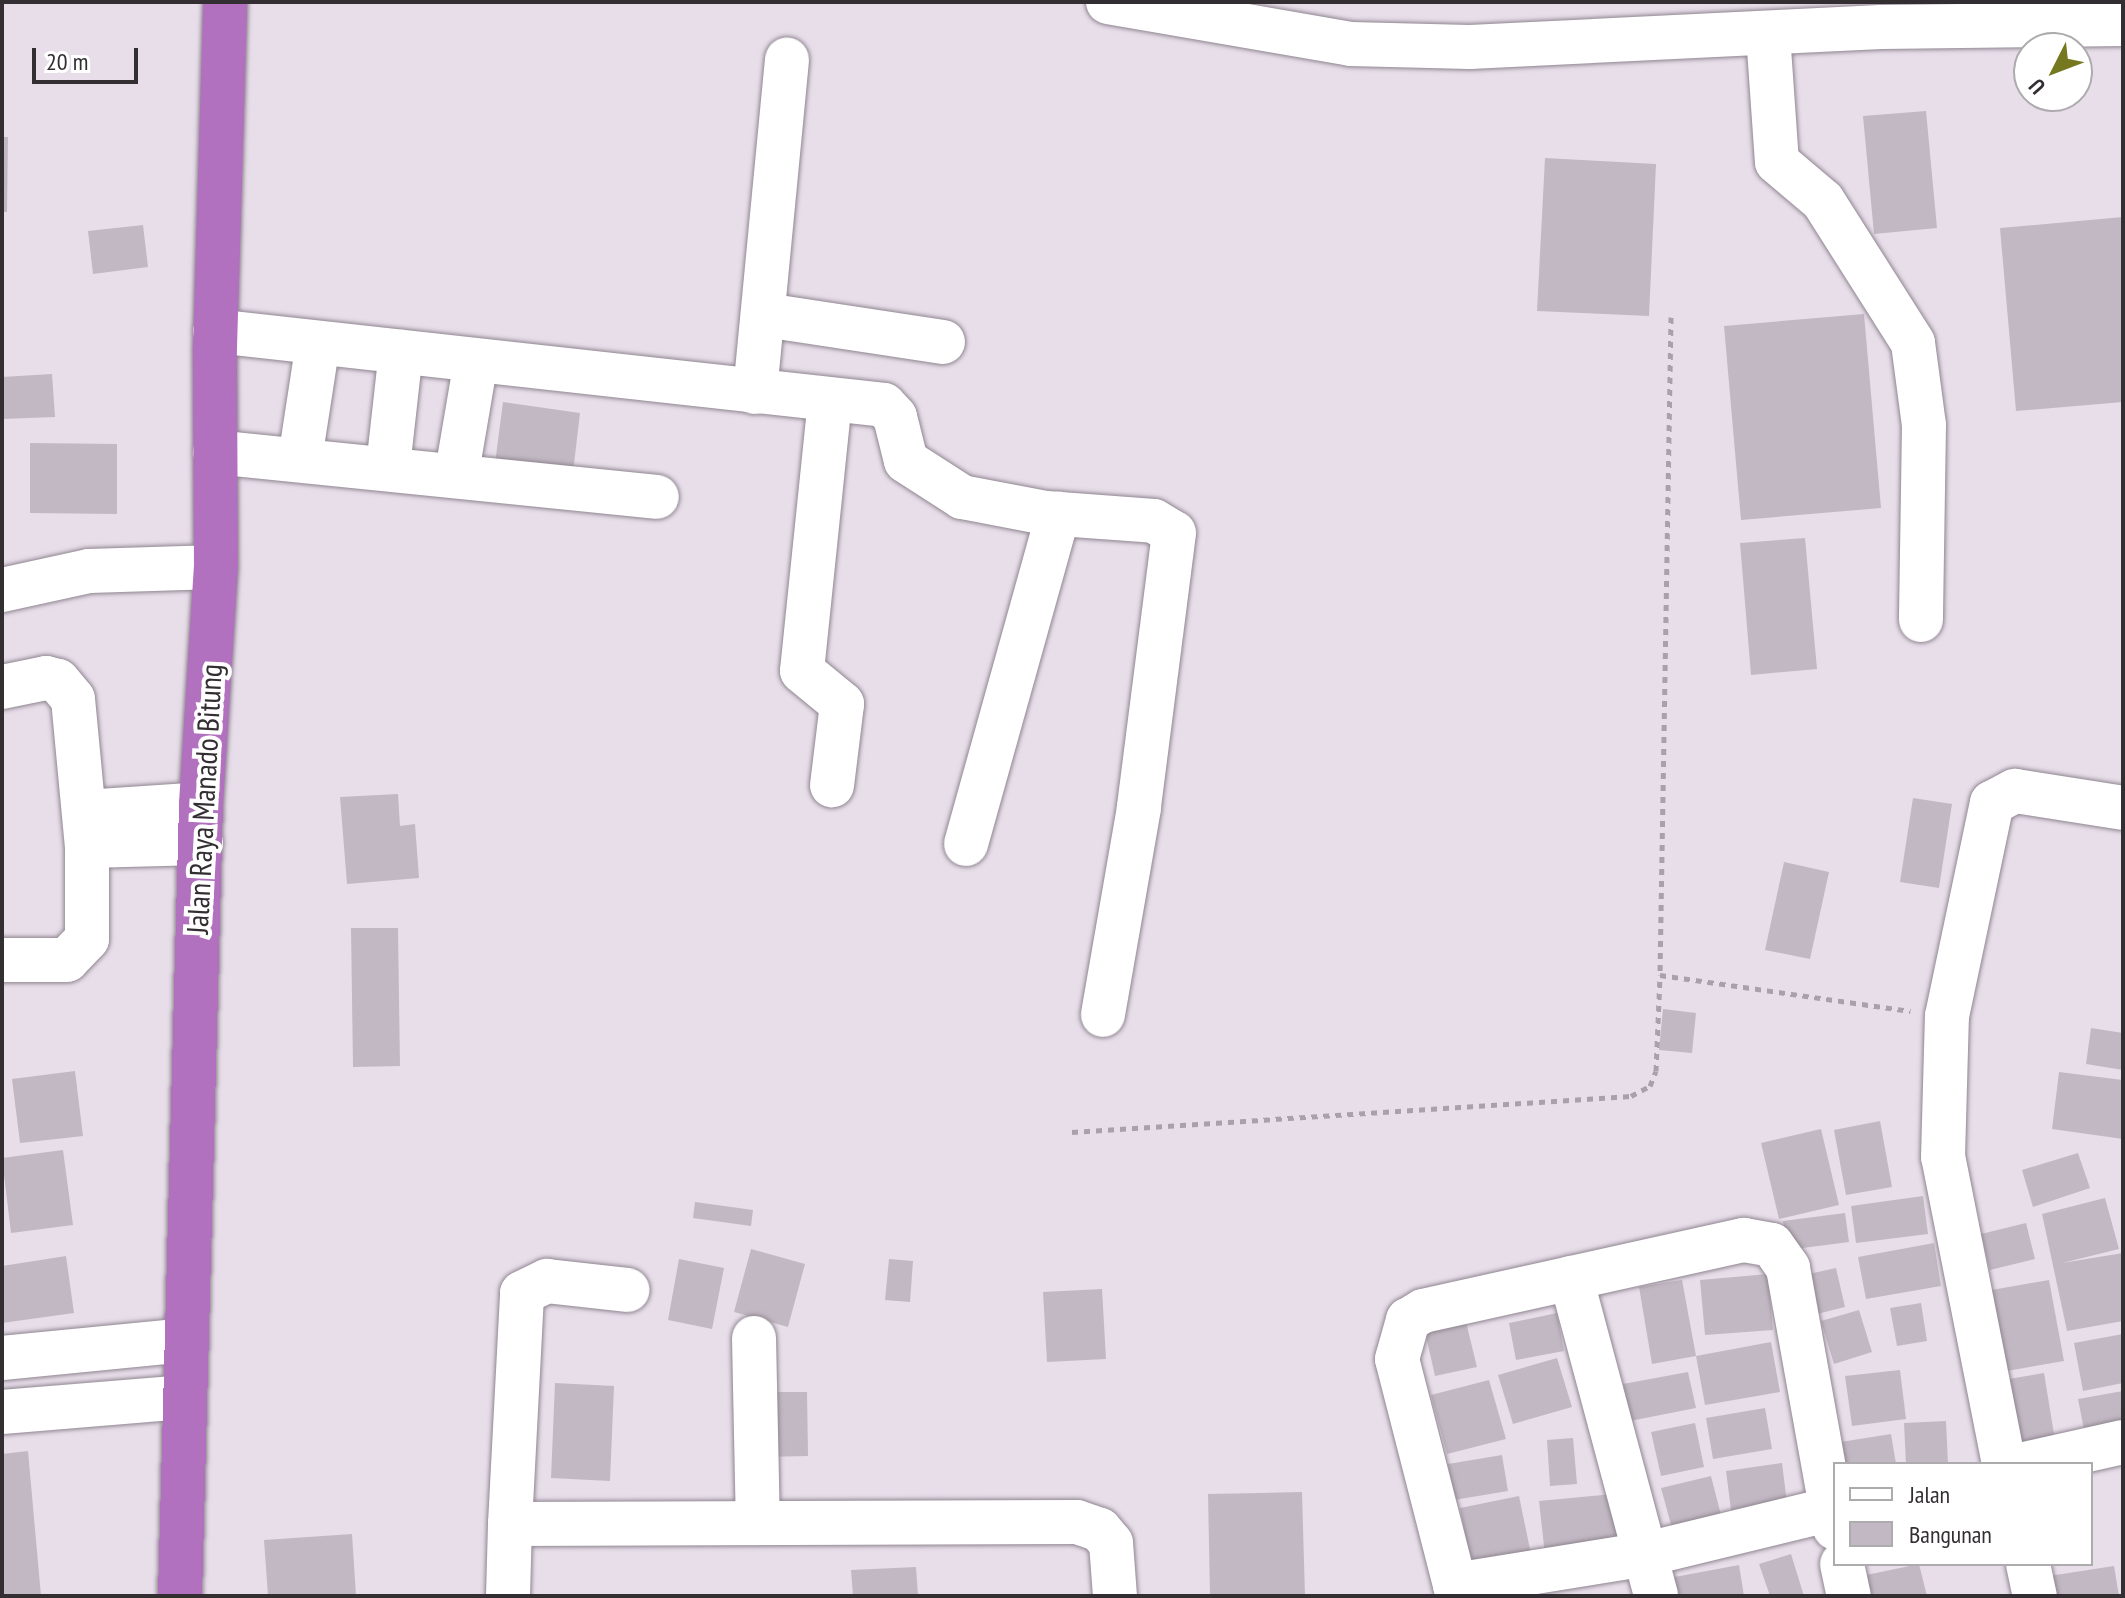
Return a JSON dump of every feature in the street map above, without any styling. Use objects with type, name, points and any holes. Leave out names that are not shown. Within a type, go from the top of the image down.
[{"type":"highway","name":"Jalan Raya Manado Bitung","points":[[180,1596],[183,1397],[201,823],[216,567],[215,331],[225,2]]},
{"type":"street","points":[[1108,2],[1245,14],[1350,44],[1470,47],[1768,34],[2123,24]]},
{"type":"street","points":[[1768,34],[1777,162],[1823,201],[1913,343],[1924,425],[1921,620]]},
{"type":"street","points":[[755,392],[765,315],[787,60]]},
{"type":"street","points":[[765,315],[943,342]]},
{"type":"street","points":[[215,331],[884,405],[895,417],[906,461],[932,483],[991,504],[1058,514],[1154,521],[1174,533],[1176,542],[1103,1015]]},
{"type":"street","points":[[300,459],[318,343]]},
{"type":"street","points":[[388,467],[401,352]]},
{"type":"street","points":[[457,472],[476,361]]},
{"type":"street","points":[[830,400],[802,671],[842,704],[832,785]]},
{"type":"street","points":[[215,452],[457,472],[657,497]]},
{"type":"street","points":[[966,844],[1058,514]]},
{"type":"street","points":[[2,590],[89,571],[216,567]]},
{"type":"street","points":[[2,687],[46,678],[67,688],[86,829],[83,947],[67,960],[2,960]]},
{"type":"street","points":[[2004,1462],[1943,1157],[1947,1016],[1992,803],[2015,791],[2123,808]]},
{"type":"street","points":[[86,829],[201,823]]},
{"type":"street","points":[[1833,1510],[1788,1268],[1772,1245],[1744,1240],[1423,1311],[1408,1320],[1399,1337],[1397,1359],[1456,1591],[1833,1515]]},
{"type":"street","points":[[1571,1278],[1656,1596]]},
{"type":"street","points":[[508,1596],[522,1293],[547,1281],[627,1290]]},
{"type":"street","points":[[754,1338],[758,1523]]},
{"type":"street","points":[[2,1358],[185,1340]]},
{"type":"street","points":[[2,1412],[183,1397]]},
{"type":"street","points":[[2034,1462],[2123,1442]]},
{"type":"street","points":[[510,1524],[1086,1523],[1113,1548],[1115,1596]]},
{"type":"street","points":[[1842,1566],[1849,1596]]},
{"type":"street","points":[[2028,1566],[2035,1596]]},
{"type":"path","points":[[1072,1132],[1631,1096],[1650,1086],[1656,1071],[1660,975],[1671,317]]},
{"type":"path","points":[[1660,975],[1947,1016]]},
{"type":"building","points":[[1926,111],[1937,228],[1874,234],[1863,116]]},
{"type":"building","points":[[2,137],[8,137],[7,212],[2,212]]},
{"type":"building","points":[[1545,158],[1656,164],[1649,316],[1537,311]]},
{"type":"building","points":[[2123,217],[2123,402],[2016,411],[2000,228]]},
{"type":"building","points":[[143,225],[148,267],[93,274],[88,231]]},
{"type":"building","points":[[1864,314],[1881,508],[1741,520],[1724,326]]},
{"type":"building","points":[[52,374],[55,417],[2,419],[2,377]]},
{"type":"building","points":[[503,402],[580,413],[572,481],[494,471]]},
{"type":"building","points":[[30,443],[117,444],[117,514],[30,513]]},
{"type":"building","points":[[1805,538],[1817,669],[1751,675],[1740,543]]},
{"type":"building","points":[[398,794],[400,826],[415,824],[419,878],[347,884],[340,797]]},
{"type":"building","points":[[1913,798],[1952,804],[1939,888],[1900,882]]},
{"type":"building","points":[[1784,862],[1829,872],[1810,959],[1765,950]]},
{"type":"building","points":[[351,928],[398,928],[400,1066],[353,1067]]},
{"type":"building","points":[[1663,1009],[1696,1013],[1692,1053],[1659,1050]]},
{"type":"building","points":[[2091,1028],[2123,1033],[2123,1070],[2086,1064]]},
{"type":"building","points":[[75,1071],[83,1136],[20,1143],[12,1079]]},
{"type":"building","points":[[2059,1072],[2123,1080],[2123,1139],[2052,1129]]},
{"type":"building","points":[[1880,1121],[1892,1187],[1846,1195],[1834,1130]]},
{"type":"building","points":[[1821,1129],[1839,1205],[1779,1219],[1761,1143]]},
{"type":"building","points":[[63,1150],[73,1225],[11,1233],[2,1158]]},
{"type":"building","points":[[2078,1153],[2090,1188],[2033,1207],[2022,1170]]},
{"type":"building","points":[[1923,1196],[1928,1234],[1856,1243],[1851,1206]]},
{"type":"building","points":[[2105,1198],[2119,1249],[2062,1263],[2123,1253],[2123,1321],[2067,1331],[2042,1214]]},
{"type":"building","points":[[695,1202],[753,1210],[751,1226],[693,1218]]},
{"type":"building","points":[[1845,1213],[1849,1242],[1787,1250],[1783,1221]]},
{"type":"building","points":[[2026,1223],[2035,1259],[1990,1270],[1981,1234]]},
{"type":"building","points":[[1934,1243],[1941,1286],[1866,1299],[1858,1257]]},
{"type":"building","points":[[751,1249],[805,1264],[788,1327],[734,1312]]},
{"type":"building","points":[[66,1256],[74,1313],[2,1323],[2,1266]]},
{"type":"building","points":[[679,1259],[724,1268],[712,1329],[668,1320]]},
{"type":"building","points":[[889,1259],[913,1261],[910,1302],[885,1300]]},
{"type":"building","points":[[1836,1268],[1845,1307],[1813,1315],[1804,1275]]},
{"type":"building","points":[[1768,1274],[1773,1330],[1705,1335],[1700,1280]]},
{"type":"building","points":[[1682,1280],[1696,1356],[1652,1364],[1639,1287]]},
{"type":"building","points":[[2049,1280],[2064,1361],[2001,1372],[1986,1291]]},
{"type":"building","points":[[1102,1289],[1106,1359],[1047,1362],[1043,1292]]},
{"type":"building","points":[[1921,1303],[1927,1341],[1897,1346],[1890,1308]]},
{"type":"building","points":[[1859,1310],[1872,1352],[1834,1364],[1821,1321]]},
{"type":"building","points":[[1557,1313],[1564,1351],[1516,1360],[1509,1323]]},
{"type":"building","points":[[1464,1314],[1477,1367],[1435,1376],[1423,1323]]},
{"type":"building","points":[[2123,1334],[2123,1383],[2083,1391],[2074,1343]]},
{"type":"building","points":[[1771,1342],[1780,1392],[1705,1405],[1696,1356]]},
{"type":"building","points":[[1557,1358],[1572,1407],[1513,1424],[1498,1375]]},
{"type":"building","points":[[1900,1370],[1906,1419],[1852,1426],[1845,1376]]},
{"type":"building","points":[[1688,1372],[1696,1408],[1630,1421],[1623,1384]]},
{"type":"building","points":[[2044,1373],[2055,1440],[2015,1447],[2003,1380]]},
{"type":"building","points":[[1489,1380],[1506,1439],[1447,1454],[1431,1395]]},
{"type":"building","points":[[555,1383],[614,1386],[610,1481],[551,1478]]},
{"type":"building","points":[[2123,1391],[2123,1429],[2085,1435],[2078,1399]]},
{"type":"building","points":[[757,1392],[807,1392],[808,1456],[758,1457]]},
{"type":"building","points":[[1765,1408],[1772,1449],[1713,1459],[1706,1418]]},
{"type":"building","points":[[1946,1421],[1948,1462],[1906,1462],[1904,1423]]},
{"type":"building","points":[[1695,1423],[1704,1467],[1661,1476],[1651,1432]]},
{"type":"building","points":[[1891,1434],[1896,1462],[1834,1462],[1828,1444]]},
{"type":"building","points":[[1573,1438],[1577,1484],[1550,1486],[1547,1440]]},
{"type":"building","points":[[28,1451],[41,1596],[2,1596],[2,1454]]},
{"type":"building","points":[[1502,1455],[1508,1491],[1454,1500],[1448,1464]]},
{"type":"building","points":[[1782,1463],[1787,1503],[1731,1510],[1726,1471]]},
{"type":"building","points":[[1711,1476],[1722,1519],[1673,1532],[1661,1488]]},
{"type":"building","points":[[1302,1492],[1305,1596],[1210,1596],[1208,1494]]},
{"type":"building","points":[[1613,1494],[1619,1547],[1545,1555],[1539,1501]]},
{"type":"building","points":[[1519,1496],[1532,1559],[1472,1571],[1460,1508]]},
{"type":"building","points":[[352,1534],[356,1596],[268,1596],[264,1540]]},
{"type":"building","points":[[1791,1554],[1804,1596],[1770,1596],[1759,1564]]},
{"type":"building","points":[[1739,1565],[1744,1596],[1672,1596],[1669,1578]]},
{"type":"building","points":[[1920,1566],[1927,1596],[1862,1596],[1857,1577]]},
{"type":"building","points":[[2114,1566],[2119,1596],[2053,1596],[2049,1576]]},
{"type":"building","points":[[916,1567],[918,1596],[853,1596],[851,1570]]}]
